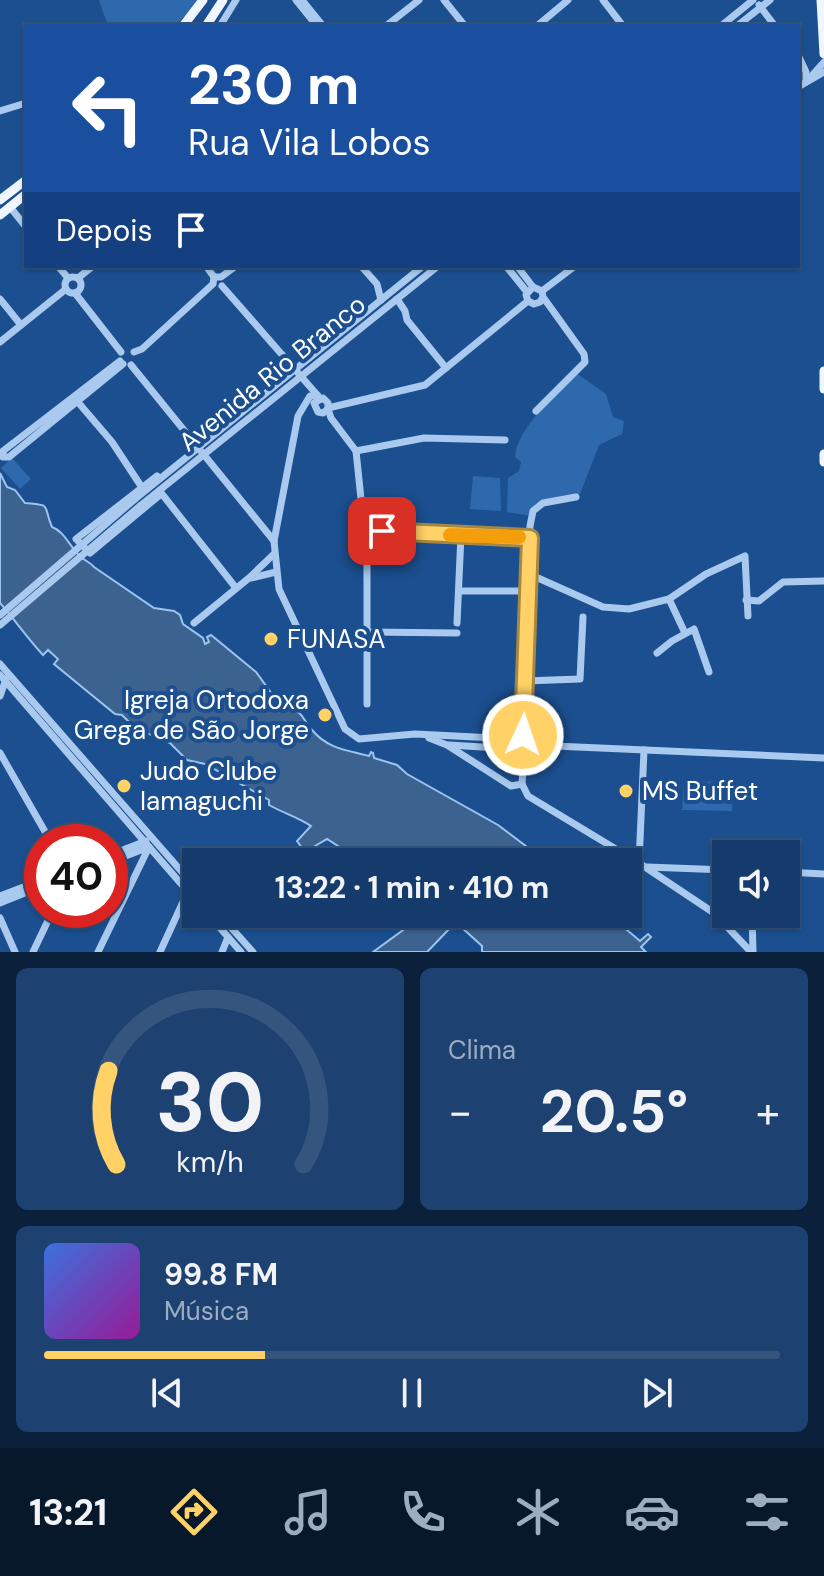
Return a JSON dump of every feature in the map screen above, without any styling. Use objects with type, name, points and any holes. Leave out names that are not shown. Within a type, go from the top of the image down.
[{"type":"main road","points":[[207,24],[223,0]]},
{"type":"main road","points":[[821,0],[824,54]]},
{"type":"main road","points":[[185,24],[203,1]]},
{"type":"main road","points":[[192,24],[203,1]]},
{"type":"main road","points":[[0,200],[23,182]]},
{"type":"main road","points":[[10,207],[8,197],[23,182]]},
{"type":"main road","points":[[0,215],[24,196]]},
{"type":"main road","points":[[824,371],[824,389]]},
{"type":"main road","points":[[824,454],[824,462]]},
{"type":"street","points":[[221,24],[236,0]]},
{"type":"street","points":[[299,0],[316,24]]},
{"type":"street","points":[[299,0],[321,24]]},
{"type":"street","points":[[389,24],[419,0]]},
{"type":"street","points":[[444,0],[463,24]]},
{"type":"street","points":[[539,24],[568,0]]},
{"type":"street","points":[[603,0],[621,24]]},
{"type":"street","points":[[724,24],[756,2],[770,0]]},
{"type":"street","points":[[739,24],[756,2]]},
{"type":"street","points":[[756,2],[773,24]]},
{"type":"street","points":[[800,57],[806,64],[820,70]]},
{"type":"street","points":[[800,58],[806,81]]},
{"type":"street","points":[[800,86],[820,70],[824,62]]},
{"type":"street","points":[[0,111],[24,104]]},
{"type":"street","points":[[10,207],[24,224]]},
{"type":"street","points":[[60,268],[81,286],[75,293]]},
{"type":"street","points":[[0,342],[66,289],[73,278],[90,268]]},
{"type":"street","points":[[208,268],[325,405],[356,451],[367,531],[367,704]]},
{"type":"street","points":[[134,352],[142,349],[234,268]]},
{"type":"street","points":[[363,268],[377,284],[395,295],[407,320],[446,368]]},
{"type":"street","name":"Avenida Rio Branco","points":[[298,374],[381,300],[395,295],[421,268]]},
{"type":"street","name":"Avenida Rio Branco","points":[[168,482],[162,494],[89,553],[76,538],[141,486],[201,450],[395,295],[435,268]]},
{"type":"street","points":[[508,268],[541,297],[584,354],[585,362],[536,411]]},
{"type":"street","points":[[518,268],[530,290],[528,301]]},
{"type":"street","points":[[298,416],[325,405],[425,385],[528,301],[541,297],[573,268]]},
{"type":"street","points":[[377,284],[381,300]]},
{"type":"street","points":[[66,289],[75,293],[124,360],[272,539]]},
{"type":"street","points":[[0,299],[21,325]]},
{"type":"street","points":[[134,352],[129,349],[124,360],[77,401],[9,457],[3,457],[3,451],[124,360],[136,359],[134,352]]},
{"type":"street","points":[[298,374],[307,400],[298,416],[272,539],[276,572],[279,589],[345,729],[359,739],[415,734],[519,737],[530,738],[532,745]]},
{"type":"street","points":[[307,400],[325,405],[331,418]]},
{"type":"street","points":[[77,401],[112,442],[141,486]]},
{"type":"street","points":[[356,451],[424,438],[505,440]]},
{"type":"street","name":"Avenida Rio Branco","points":[[138,502],[168,482],[201,450]]},
{"type":"street","name":"Avenida Rio Branco","points":[[138,502],[166,473]]},
{"type":"street","points":[[162,494],[236,588]]},
{"type":"street","points":[[515,749],[525,681],[533,511],[543,503],[576,497]]},
{"type":"street","points":[[0,615],[138,502]]},
{"type":"street","points":[[0,625],[138,502]]},
{"type":"street","points":[[367,531],[530,538]]},
{"type":"street","points":[[457,623],[461,535]]},
{"type":"street","points":[[194,623],[274,553]]},
{"type":"street","points":[[529,574],[603,607],[629,609],[669,599],[706,574],[745,556],[748,616]]},
{"type":"street","points":[[249,578],[276,572]]},
{"type":"street","points":[[746,600],[759,601],[783,582],[824,581]]},
{"type":"street","points":[[563,589],[565,600]]},
{"type":"street","points":[[459,591],[528,591]]},
{"type":"street","points":[[669,599],[685,633]]},
{"type":"street","points":[[525,681],[580,679],[583,617]]},
{"type":"street","points":[[657,653],[694,629],[709,672]]},
{"type":"street","points":[[368,632],[457,633]]},
{"type":"street","points":[[0,664],[5,677],[182,879]]},
{"type":"street","points":[[0,696],[5,677]]},
{"type":"street","points":[[415,734],[447,745],[511,786],[522,784]]},
{"type":"street","points":[[447,745],[515,749],[524,753]]},
{"type":"street","points":[[614,848],[528,796],[522,784],[524,753],[532,745],[824,758]]},
{"type":"street","points":[[642,865],[644,750]]},
{"type":"street","points":[[0,753],[41,824]]},
{"type":"street","points":[[128,856],[150,843]]},
{"type":"street","points":[[128,850],[150,843]]},
{"type":"street","points":[[98,952],[150,843]]},
{"type":"street","points":[[135,853],[143,860]]},
{"type":"street","points":[[642,865],[712,869]]},
{"type":"street","points":[[642,865],[714,913],[752,952]]},
{"type":"street","points":[[800,873],[824,874]]},
{"type":"street","points":[[0,896],[24,887]]},
{"type":"street","points":[[6,929],[0,905],[24,894]]},
{"type":"street","points":[[160,952],[182,909]]},
{"type":"street","points":[[0,918],[15,952]]},
{"type":"street","points":[[33,952],[44,928]]},
{"type":"street","points":[[223,928],[253,952]]},
{"type":"street","points":[[227,928],[241,952]]},
{"type":"street","points":[[752,928],[752,952]]},
{"type":"street","points":[[222,952],[233,938]]},
{"type":"shaded area","points":[[99,0],[200,0],[177,24],[107,24]]},
{"type":"shaded area","points":[[576,373],[606,394],[613,417],[624,421],[622,434],[599,445],[580,494],[538,507],[532,516],[507,512],[508,478],[519,471],[521,462],[515,457],[517,446],[530,423]]},
{"type":"shaded area","points":[[12,458],[31,479],[20,489],[1,468]]},
{"type":"shaded area","points":[[0,473],[7,487],[15,490],[25,503],[45,507],[52,527],[83,559],[154,608],[180,615],[183,624],[203,638],[205,644],[211,635],[256,672],[280,705],[297,711],[325,741],[338,748],[369,756],[371,752],[374,758],[397,765],[407,774],[498,825],[528,848],[341,848],[327,839],[312,848],[302,848],[297,841],[311,826],[269,805],[269,800],[205,764],[187,760],[170,743],[135,728],[122,715],[115,714],[54,664],[58,659],[48,650],[43,655],[0,603]]},
{"type":"shaded area","points":[[473,476],[500,478],[501,511],[470,509]]},
{"type":"shaded area","points":[[684,781],[733,782],[732,811],[682,810]]},
{"type":"shaded area","points":[[406,928],[450,928],[427,952],[373,952]]},
{"type":"shaded area","points":[[462,928],[625,928],[640,941],[648,934],[651,937],[641,947],[646,952],[482,952],[482,946]]},
{"type":"slow traffic","points":[[450,535],[519,537]]},
{"type":"place","name":"FUNASA","points":[[271,639]]},
{"type":"place","name":"Igreja Ortodoxa Grega de São Jorge","points":[[325,715]]},
{"type":"place","name":"Judo Clube Iamaguchi","points":[[124,786]]},
{"type":"place","name":"MS Buffet","points":[[626,791]]},
{"type":"route","points":[[382,531],[530,538],[523,735]]}]
